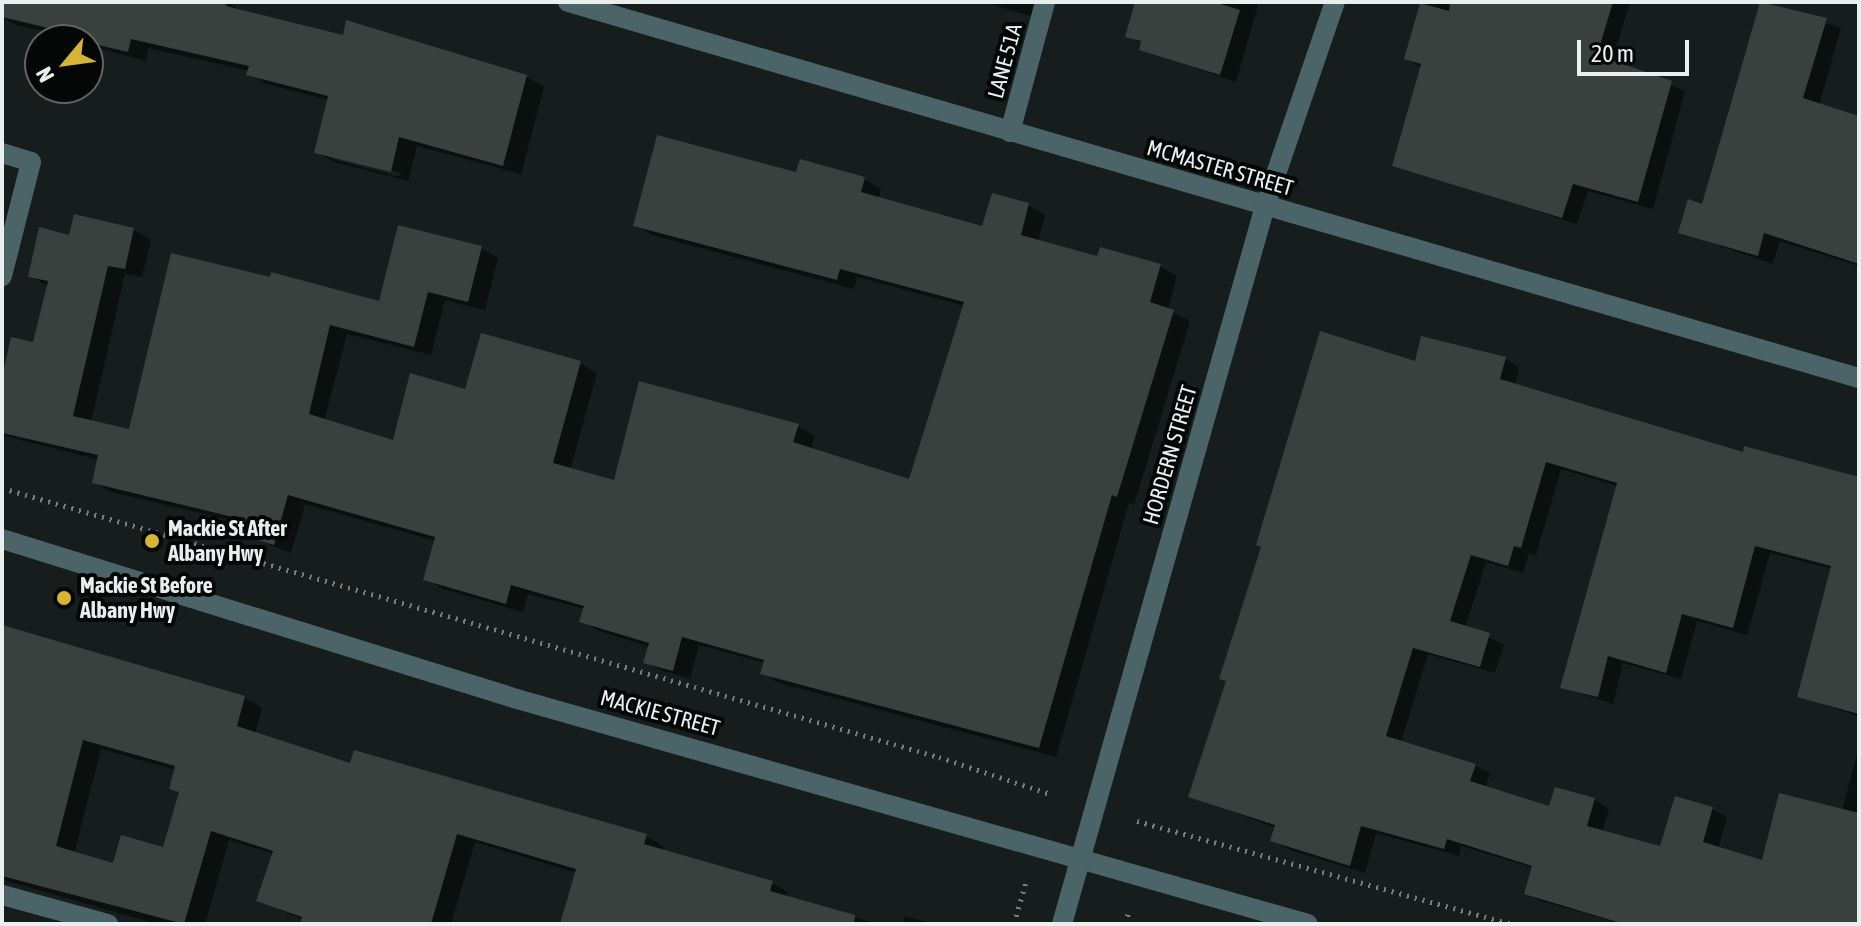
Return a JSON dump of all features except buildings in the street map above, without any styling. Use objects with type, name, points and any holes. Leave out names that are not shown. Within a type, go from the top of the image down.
[{"type":"street","name":"MCMASTER STREET","points":[[568,2],[1859,378]]},
{"type":"street","name":"LANE 51A","points":[[1010,132],[1045,2]]},
{"type":"street","name":"HORDERN STREET","points":[[1062,924],[1265,206],[1335,2]]},
{"type":"street","points":[[2,153],[31,162],[2,276]]},
{"type":"street","name":"MACKIE STREET","points":[[2,539],[487,690],[1308,924]]},
{"type":"street","points":[[2,895],[108,924]]},
{"type":"path","points":[[2,488],[924,753],[1050,794]]},
{"type":"path","points":[[1137,821],[1510,924]]},
{"type":"path","points":[[1014,924],[1026,882]]},
{"type":"path","points":[[1126,924],[1129,910]]},
{"type":"place","name":"Mackie St After Albany Hwy","points":[[152,541]]},
{"type":"place","name":"Mackie St Before Albany Hwy","points":[[64,598]]}]
